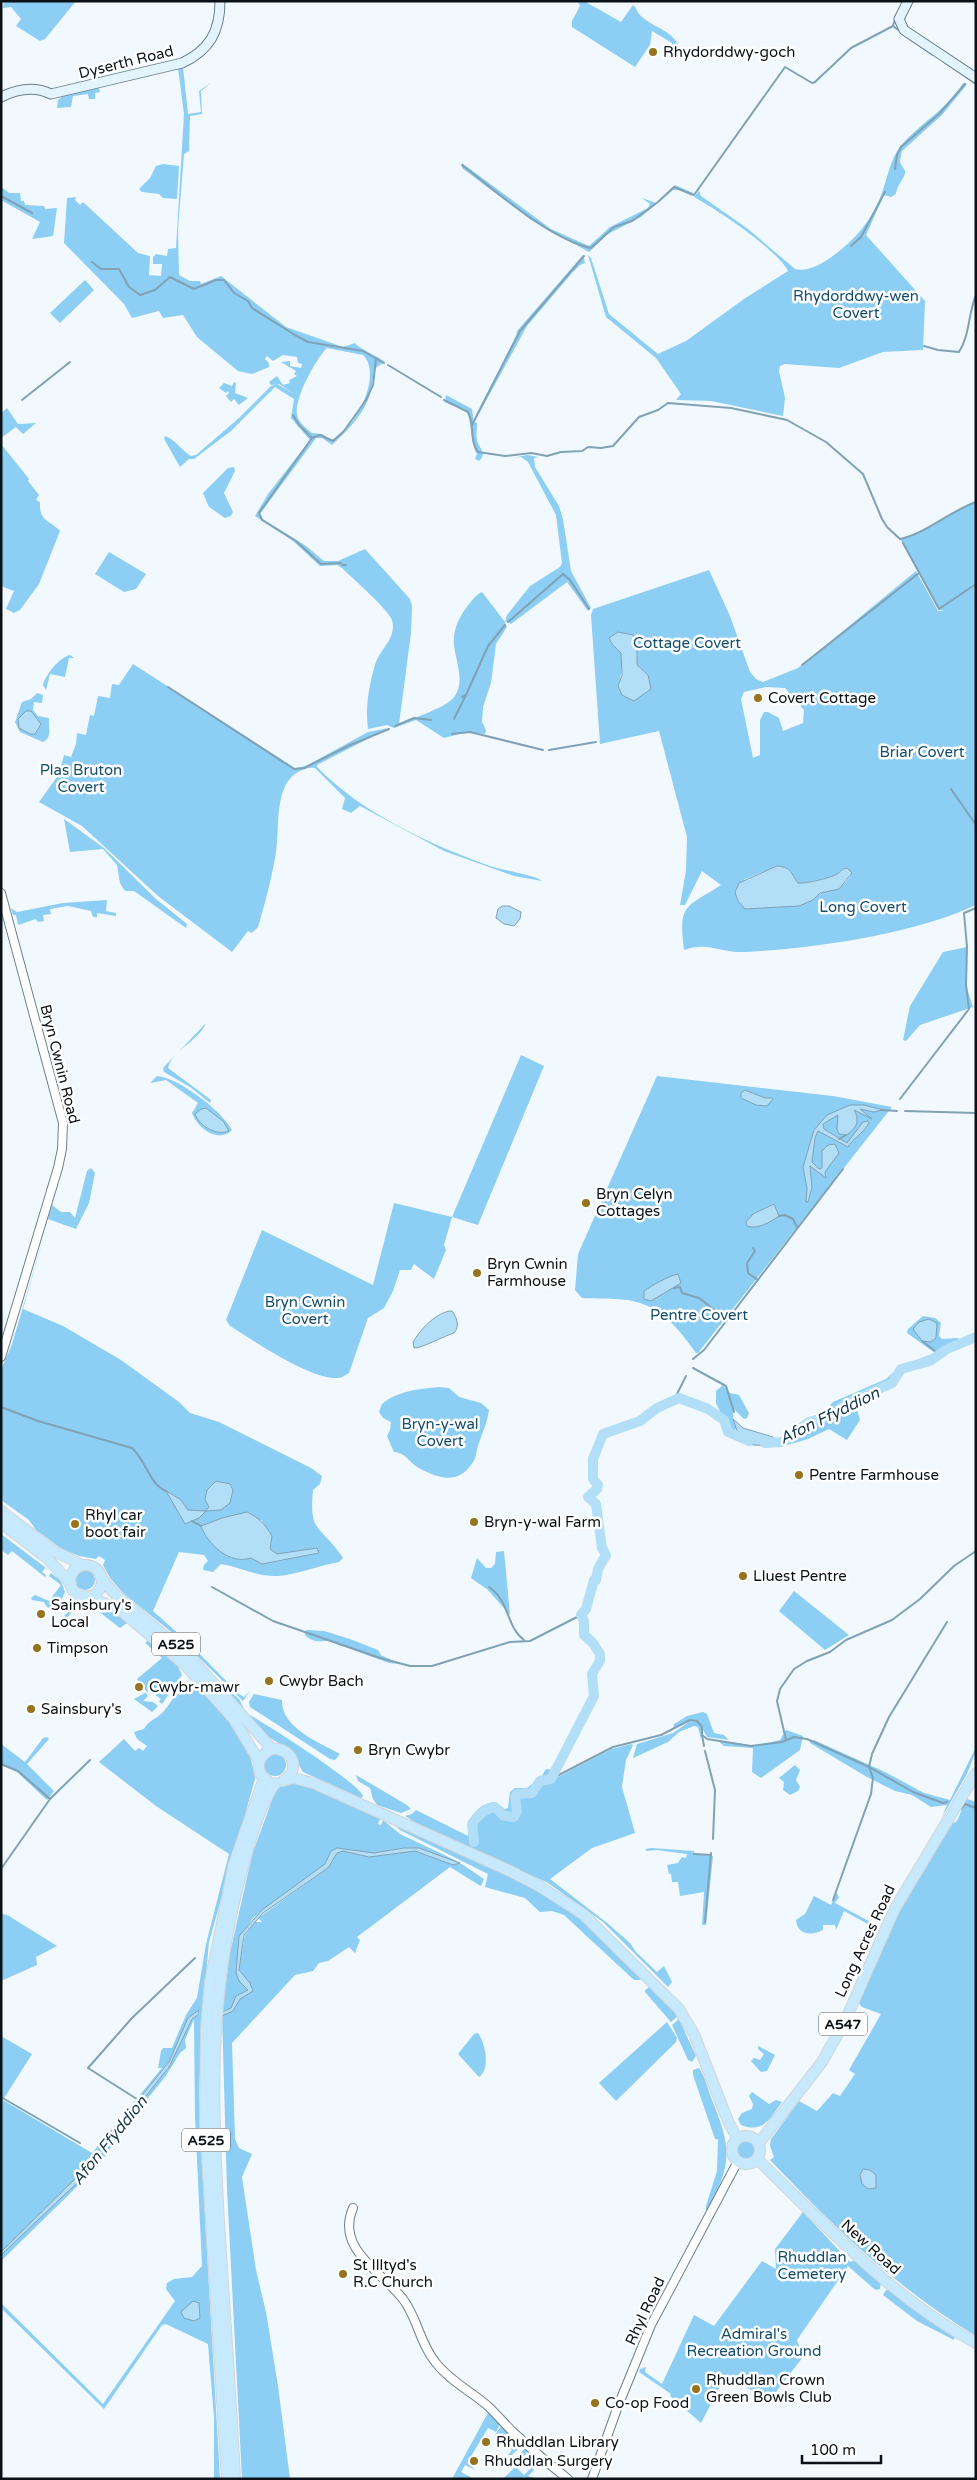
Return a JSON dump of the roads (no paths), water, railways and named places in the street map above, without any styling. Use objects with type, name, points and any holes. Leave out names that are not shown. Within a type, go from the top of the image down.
[{"type":"main road","name":"Dyserth Road","points":[[1,97],[23,90],[40,90],[51,94],[182,63],[200,51],[216,33],[219,26],[220,1]]},
{"type":"main road","points":[[908,1],[899,20],[904,30],[976,78]]},
{"type":"main road","name":"A525","points":[[1,1511],[54,1551],[82,1565],[96,1568],[101,1578],[115,1594],[164,1633],[202,1669],[272,1749]]},
{"type":"main road","name":"A525","points":[[1,1523],[48,1559],[71,1584],[78,1595],[87,1596],[120,1610],[185,1665],[233,1718],[259,1761]]},
{"type":"main road","points":[[71,1584],[73,1572],[82,1565]]},
{"type":"main road","points":[[87,1596],[94,1594],[100,1588],[101,1578]]},
{"type":"main road","points":[[313,1783],[293,1769],[290,1755],[278,1748],[262,1755],[259,1761],[259,1769],[264,1778],[275,1783],[293,1778],[313,1783],[508,1870],[539,1886],[583,1914],[643,1971],[679,2009],[694,2034],[728,2121],[737,2138]]},
{"type":"main road","points":[[286,1780],[293,1769]]},
{"type":"main road","name":"Long Acres Road","points":[[759,2143],[822,2062],[845,2021],[894,1910],[976,1773]]},
{"type":"main road","name":"A525","points":[[227,2479],[205,2124],[206,2028],[210,1982],[234,1864],[264,1778]]},
{"type":"main road","name":"A525","points":[[235,2479],[218,2205],[213,2077],[214,2032],[226,1939],[238,1883],[259,1816],[275,1783]]},
{"type":"main road","points":[[749,2136],[759,2143],[760,2152],[758,2159],[748,2164],[738,2162],[732,2152],[732,2147],[737,2138],[749,2136]]},
{"type":"main road","name":"New Road","points":[[758,2159],[858,2258],[887,2284],[921,2309],[976,2343]]},
{"type":"street","name":"Bryn Cwnin Road","points":[[1,893],[63,1123],[63,1136],[58,1168],[1,1357]]},
{"type":"street","name":"Rhyl Road","points":[[592,2479],[650,2325],[738,2162]]},
{"type":"street","points":[[352,2208],[350,2230],[355,2247],[367,2264],[402,2298],[415,2319],[426,2348],[434,2362],[440,2369],[488,2406],[526,2444],[568,2479]]},
{"type":"water","points":[[618,632],[633,635],[637,642],[637,665],[648,675],[651,689],[634,701],[622,695],[618,686],[622,675],[621,653],[609,638]]},
{"type":"water","points":[[26,711],[31,711],[41,724],[35,734],[30,734],[19,728],[18,719]]},
{"type":"water","points":[[777,866],[788,869],[798,883],[812,882],[829,877],[847,868],[852,873],[839,889],[820,893],[813,900],[799,906],[745,909],[738,901],[735,892],[739,883]]},
{"type":"water","points":[[502,906],[509,906],[521,912],[520,919],[514,926],[504,924],[496,918],[498,909]]},
{"type":"water","points":[[745,1090],[773,1099],[767,1106],[756,1105],[741,1098],[741,1093]]},
{"type":"water","points":[[850,1105],[864,1105],[883,1110],[874,1112],[860,1109],[872,1119],[854,1110],[857,1121],[853,1130],[846,1135],[839,1134],[837,1129],[838,1115],[823,1124],[824,1129],[847,1143],[863,1122],[868,1121],[869,1123],[848,1147],[818,1131],[815,1138],[812,1162],[819,1169],[822,1168],[822,1151],[828,1145],[835,1144],[839,1153],[825,1172],[826,1178],[810,1166],[812,1187],[808,1202],[806,1202],[807,1188],[803,1167],[814,1130],[827,1115]]},
{"type":"water","points":[[206,1108],[223,1121],[229,1131],[214,1131],[197,1119],[195,1114],[201,1109]]},
{"type":"water","points":[[774,1204],[779,1216],[760,1226],[747,1226],[746,1222],[753,1214]]},
{"type":"water","points":[[678,1274],[681,1283],[651,1301],[644,1299],[644,1291]]},
{"type":"water","points":[[452,1311],[457,1322],[457,1328],[454,1333],[414,1348],[413,1342],[430,1322],[441,1314]]},
{"type":"water","points":[[929,1319],[937,1323],[936,1338],[931,1342],[922,1341],[913,1329],[919,1322]]},
{"type":"water","points":[[733,1419],[743,1428],[773,1437],[777,1442],[777,1446],[753,1445],[740,1439]]},
{"type":"water","points":[[216,1481],[230,1484],[233,1490],[230,1503],[221,1510],[206,1511],[199,1518],[185,1524],[166,1491],[180,1499],[188,1510],[205,1511],[209,1507],[205,1500],[207,1490]]},
{"type":"water","points":[[247,1512],[267,1528],[272,1536],[270,1549],[277,1554],[317,1548],[319,1553],[262,1564],[251,1558],[235,1559],[214,1546],[201,1526],[222,1518]]},
{"type":"water","points":[[337,1848],[374,1853],[404,1848],[419,1848],[460,1863],[453,1865],[415,1851],[369,1857],[343,1851],[337,1853],[328,1868],[263,1913],[244,1935],[239,1970],[250,1983],[253,1991],[240,1999],[233,2011],[222,2016],[222,2012],[231,2008],[236,1996],[248,1990],[239,1981],[236,1973],[239,1936],[263,1909],[325,1864],[331,1851]]},
{"type":"water","points":[[199,2010],[199,2014],[192,2019],[169,2067],[110,2141],[96,2165],[1,2255],[1,2252],[87,2167],[169,2062],[188,2018]]},
{"type":"water","points":[[863,2169],[870,2170],[876,2175],[876,2188],[868,2189],[862,2184],[860,2175]]},
{"type":"water","points":[[193,2301],[199,2303],[200,2318],[194,2321],[184,2318],[181,2312]]},
{"type":"waterway","points":[[462,165],[541,225],[575,243],[591,248],[614,227],[632,221],[658,202],[674,187],[694,195],[785,67],[812,83],[815,82],[851,48],[893,26],[896,16]]},
{"type":"waterway","points":[[893,26],[901,32]]},
{"type":"waterway","points":[[908,38],[933,55]]},
{"type":"waterway","points":[[944,62],[976,84]]},
{"type":"waterway","points":[[895,169],[897,155],[901,147],[939,114],[965,84]]},
{"type":"waterway","points":[[851,246],[861,237],[885,192]]},
{"type":"waterway","points":[[1,196],[32,213]]},
{"type":"waterway","points":[[472,425],[520,331],[584,256]]},
{"type":"waterway","points":[[92,262],[101,269],[119,269],[129,287],[140,295],[155,290],[170,277],[194,289],[216,280],[224,280],[234,293],[248,301],[252,308],[308,342],[363,351],[384,363]]},
{"type":"waterway","points":[[924,346],[938,350],[959,352],[965,339],[976,295]]},
{"type":"waterway","points":[[341,563],[321,564],[296,541],[262,520],[259,513],[312,438],[320,435],[333,441],[344,431],[366,400],[373,385],[376,359]]},
{"type":"waterway","points":[[22,400],[70,362]]},
{"type":"waterway","points":[[388,365],[441,397]]},
{"type":"waterway","points":[[444,400],[468,412],[475,447],[478,452],[505,456],[531,453],[547,456],[561,452],[582,451],[588,447],[601,448],[613,446],[639,417],[658,410],[668,403],[731,408],[787,420],[826,442],[863,474],[882,519],[887,527],[900,539],[919,532],[976,502]]},
{"type":"waterway","points":[[293,415],[299,425],[312,438]]},
{"type":"waterway","points":[[903,543],[939,609],[976,584]]},
{"type":"waterway","points":[[802,665],[919,573]]},
{"type":"waterway","points":[[508,622],[563,574],[570,580],[589,609]]},
{"type":"waterway","points":[[462,697],[466,695],[488,646],[505,625]]},
{"type":"waterway","points":[[168,687],[294,769],[305,768]]},
{"type":"waterway","points":[[454,719],[466,695]]},
{"type":"waterway","points":[[395,726],[414,718],[431,720]]},
{"type":"waterway","points":[[306,767],[348,746],[389,729]]},
{"type":"waterway","points":[[452,734],[470,732],[543,750]]},
{"type":"waterway","points":[[549,750],[596,742]]},
{"type":"waterway","points":[[951,789],[976,825]]},
{"type":"waterway","points":[[900,1099],[969,1009],[966,985],[967,947],[964,913],[976,908]]},
{"type":"waterway","points":[[882,1110],[897,1111]]},
{"type":"waterway","points":[[905,1111],[976,1113]]},
{"type":"waterway","points":[[839,1139],[846,1135]]},
{"type":"waterway","points":[[693,1359],[704,1350],[843,1169]]},
{"type":"waterway","points":[[779,1216],[785,1215],[793,1219],[797,1227]]},
{"type":"waterway","points":[[753,1248],[755,1251],[747,1263],[748,1273],[758,1280]]},
{"type":"waterway","points":[[674,1288],[680,1287],[682,1293],[699,1298],[726,1319]]},
{"type":"waterway","name":"Afon Ffyddion","points":[[765,1443],[782,1442],[809,1422],[827,1417],[850,1402],[892,1383],[901,1369],[930,1361],[947,1349],[976,1337]]},
{"type":"waterway","points":[[922,1341],[935,1351],[938,1356]]},
{"type":"waterway","points":[[693,1368],[726,1386],[734,1412]]},
{"type":"waterway","points":[[675,1398],[686,1376]]},
{"type":"waterway","name":"Afon Ffyddion","points":[[474,1842],[472,1824],[482,1813],[495,1807],[504,1816],[514,1817],[517,1811],[515,1797],[517,1794],[532,1793],[540,1781],[551,1779],[594,1696],[592,1674],[600,1661],[600,1654],[593,1643],[584,1635],[584,1621],[581,1615],[586,1609],[598,1569],[606,1555],[602,1548],[596,1504],[588,1497],[597,1489],[598,1485],[593,1479],[593,1459],[603,1434],[640,1421],[657,1408],[679,1398],[708,1409],[724,1420],[728,1432],[749,1441]]},
{"type":"waterway","points":[[1,1407],[38,1421],[132,1448],[155,1483],[166,1491]]},
{"type":"waterway","points":[[192,1521],[201,1526]]},
{"type":"waterway","points":[[786,1740],[777,1701],[780,1689],[794,1669],[807,1661],[830,1652],[846,1640],[892,1620],[920,1599],[954,1566],[976,1551]]},
{"type":"waterway","points":[[212,1587],[273,1621],[380,1658],[410,1666],[432,1666],[510,1642],[530,1641],[581,1615]]},
{"type":"waterway","points":[[489,1587],[501,1599],[514,1628],[524,1640]]},
{"type":"waterway","points":[[833,1900],[871,1794],[873,1778],[869,1767],[872,1754],[889,1717],[947,1622]]},
{"type":"waterway","points":[[551,1779],[613,1747],[661,1735],[690,1720],[697,1721],[702,1727],[702,1735],[707,1739],[751,1746],[782,1742],[794,1737],[807,1739],[869,1767],[913,1792],[943,1803],[947,1802]]},
{"type":"waterway","points":[[702,1735],[704,1746]]},
{"type":"waterway","points":[[705,1751],[715,1790],[713,1839]]},
{"type":"waterway","points":[[50,1799],[90,1760]]},
{"type":"waterway","points":[[1,1764],[18,1771],[50,1799],[1,1869]]},
{"type":"waterway","points":[[961,1809],[965,1804],[976,1808]]},
{"type":"waterway","points":[[705,1922],[711,1853]]},
{"type":"waterway","points":[[694,1854],[711,1855]]},
{"type":"waterway","points":[[140,2101],[88,2068],[132,2018],[195,1958]]},
{"type":"waterway","points":[[1,2097],[80,2143]]},
{"type":"place","name":"Rhydorddwy-goch","points":[[653,52]]},
{"type":"place","name":"Covert Cottage","points":[[758,698]]},
{"type":"place","name":"Bryn Celyn Cottages","points":[[586,1203]]},
{"type":"place","name":"Bryn Cwnin Farmhouse","points":[[477,1273]]},
{"type":"place","name":"Pentre Farmhouse","points":[[799,1475]]},
{"type":"place","name":"Bryn-y-wal Farm","points":[[474,1522]]},
{"type":"place","name":"Rhyl car boot fair","points":[[75,1524]]},
{"type":"place","name":"Lluest Pentre","points":[[743,1576]]},
{"type":"place","name":"Sainsbury's Local","points":[[41,1614]]},
{"type":"place","name":"Timpson","points":[[37,1648]]},
{"type":"place","name":"Cwybr Bach","points":[[269,1681]]},
{"type":"place","name":"Cwybr-mawr","points":[[139,1687]]},
{"type":"place","name":"Sainsbury's","points":[[31,1709]]},
{"type":"place","name":"Bryn Cwybr","points":[[358,1750]]},
{"type":"place","name":"St Illtyd's R.C Church","points":[[343,2274]]},
{"type":"place","name":"Rhuddlan Crown Green Bowls Club","points":[[696,2389]]},
{"type":"place","name":"Co-op Food","points":[[595,2403]]},
{"type":"place","name":"Rhuddlan Library","points":[[486,2442]]},
{"type":"place","name":"Rhuddlan Surgery","points":[[474,2461]]},
{"type":"park label","name":"Rhydorddwy-wen Covert","points":[[856,304]]},
{"type":"park label","name":"Cottage Covert","points":[[687,643]]},
{"type":"park label","name":"Briar Covert","points":[[922,752]]},
{"type":"park label","name":"Plas Bruton Covert","points":[[81,778]]},
{"type":"park label","name":"Long Covert","points":[[863,907]]},
{"type":"park label","name":"Bryn Cwnin Covert","points":[[305,1310]]},
{"type":"park label","name":"Pentre Covert","points":[[699,1315]]},
{"type":"park label","name":"Bryn-y-wal Covert","points":[[440,1432]]},
{"type":"park label","name":"Rhuddlan Cemetery","points":[[812,2266]]},
{"type":"park label","name":"Admiral's Recreation Ground","points":[[754,2342]]}]
